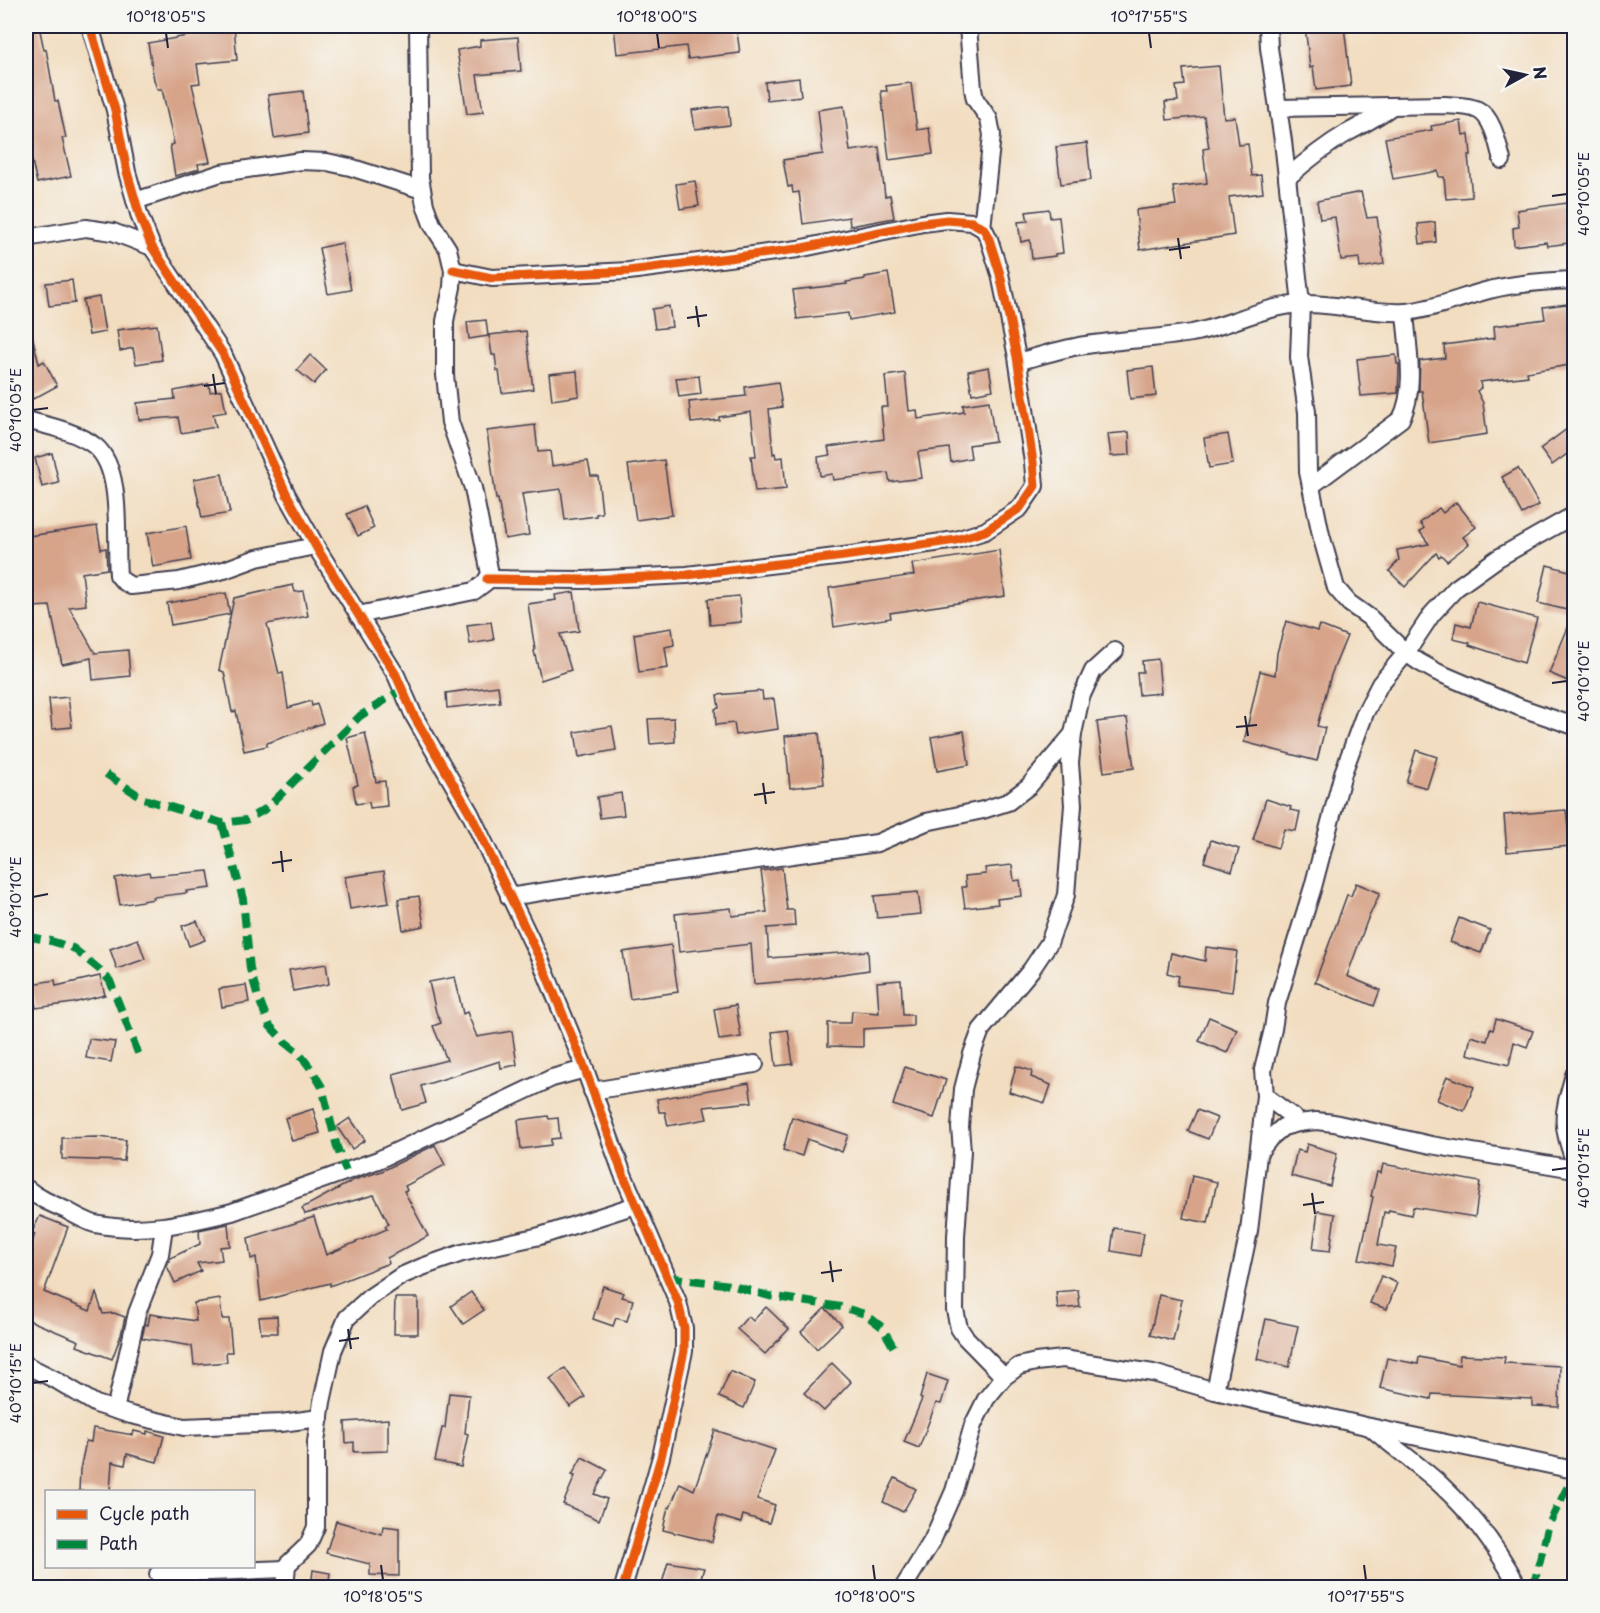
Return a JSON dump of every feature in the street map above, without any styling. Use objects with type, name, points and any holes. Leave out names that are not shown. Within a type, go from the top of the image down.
[{"type":"street","points":[[90,26],[116,110],[127,172],[135,201],[152,247],[223,354],[287,495],[315,546],[403,689],[414,716],[470,813],[540,959],[585,1070],[622,1172],[678,1302],[684,1328],[684,1351],[661,1457],[623,1587]]},
{"type":"street","points":[[358,615],[474,591],[490,574],[479,512],[450,422],[445,321],[453,270],[451,257],[432,224],[425,205],[420,178],[418,26]]},
{"type":"street","points":[[968,26],[975,99],[989,119],[992,135],[982,228]]},
{"type":"street","points":[[1268,26],[1301,304],[1299,357],[1307,412],[1306,453],[1321,534],[1336,588],[1349,603],[1370,618],[1406,653],[1437,672],[1519,707],[1575,726]]},
{"type":"street","points":[[1278,108],[1445,105],[1480,110],[1488,120],[1502,160]]},
{"type":"street","points":[[1287,178],[1304,163],[1346,134],[1392,107]]},
{"type":"street","points":[[135,201],[221,173],[301,161],[327,162],[350,167],[422,190]]},
{"type":"street","points":[[453,270],[492,278],[629,271],[798,249],[868,233],[946,220],[972,222],[982,228],[989,239],[994,255],[1018,363],[1033,462],[1035,486],[1020,508],[985,531],[956,540],[712,573],[604,579],[487,579]]},
{"type":"street","points":[[26,238],[86,228],[113,232],[152,247]]},
{"type":"street","points":[[1018,363],[1080,346],[1192,333],[1263,311],[1301,304],[1406,312],[1436,307],[1487,290],[1550,281],[1575,280]]},
{"type":"street","points":[[1311,486],[1401,419],[1410,388],[1406,312]]},
{"type":"street","points":[[26,420],[70,433],[93,445],[106,458],[112,473],[114,488],[118,575],[123,582],[131,586],[179,581],[224,570],[257,558],[315,546]]},
{"type":"street","points":[[1215,1391],[1249,1231],[1265,1096],[1263,1070],[1273,1029],[1276,1004],[1313,887],[1343,773],[1372,696],[1406,653],[1432,614],[1461,583],[1498,558],[1575,515]]},
{"type":"street","points":[[1004,1377],[965,1337],[959,1328],[955,1310],[963,1089],[981,1030],[1026,977],[1049,943],[1065,895],[1073,805],[1070,763],[1073,734],[1081,697],[1093,671],[1115,651]]},
{"type":"street","points":[[509,897],[877,843],[926,822],[984,810],[1008,802],[1029,786],[1073,734]]},
{"type":"street","points":[[592,1090],[755,1064]]},
{"type":"street","points":[[26,1188],[48,1202],[93,1223],[137,1228],[164,1227],[232,1212],[378,1160],[552,1078],[585,1070]]},
{"type":"street","points":[[1575,1076],[1564,1117],[1567,1138],[1575,1160]]},
{"type":"street","points":[[1265,1096],[1298,1123]]},
{"type":"street","points":[[1258,1153],[1283,1127],[1298,1123],[1334,1123],[1431,1145],[1575,1169]]},
{"type":"street","points":[[285,1587],[286,1569],[290,1561],[308,1545],[316,1527],[316,1442],[333,1351],[347,1318],[370,1297],[393,1281],[422,1267],[448,1258],[540,1236],[636,1205]]},
{"type":"street","points":[[115,1410],[137,1313],[160,1254],[164,1227]]},
{"type":"street","points":[[903,1587],[932,1541],[954,1491],[973,1425],[986,1399],[1004,1377],[1019,1366],[1036,1362],[1063,1359],[1153,1373],[1215,1391],[1370,1427],[1575,1470]]},
{"type":"street","points":[[26,1365],[96,1404],[184,1427],[281,1424],[320,1418]]},
{"type":"street","points":[[1370,1427],[1441,1485],[1459,1504],[1493,1546],[1519,1587]]},
{"type":"street","points":[[158,1574],[286,1569]]},
{"type":"building","points":[[26,26],[39,26],[44,50],[46,49],[55,101],[58,101],[66,138],[62,138],[71,176],[37,183],[29,148],[34,147],[26,100]]},
{"type":"building","points":[[234,26],[237,60],[197,64],[200,83],[192,84],[210,162],[198,164],[199,169],[175,176],[170,145],[174,144],[162,89],[157,89],[154,80],[148,43],[198,34],[198,30]]},
{"type":"building","points":[[614,26],[736,26],[740,53],[688,59],[686,46],[617,54]]},
{"type":"building","points":[[1305,26],[1344,26],[1351,86],[1316,90],[1313,67],[1310,68]]},
{"type":"building","points":[[518,37],[521,71],[477,75],[483,112],[467,114],[457,50],[480,46],[480,40]]},
{"type":"building","points":[[1219,66],[1224,118],[1235,117],[1239,145],[1248,144],[1252,176],[1261,175],[1263,193],[1229,197],[1234,235],[1140,250],[1136,210],[1176,205],[1173,187],[1207,183],[1203,149],[1209,148],[1204,116],[1167,120],[1165,102],[1178,101],[1176,86],[1185,85],[1183,69]]},
{"type":"building","points":[[799,78],[801,96],[767,100],[765,82]]},
{"type":"building","points":[[911,83],[917,130],[929,128],[933,154],[889,160],[881,91],[887,91],[886,86]]},
{"type":"building","points":[[303,91],[308,133],[274,138],[268,95]]},
{"type":"building","points":[[728,106],[730,125],[695,129],[692,110]]},
{"type":"building","points":[[844,106],[850,151],[879,147],[885,196],[890,195],[894,218],[850,226],[849,217],[803,224],[799,192],[793,193],[792,186],[788,187],[783,160],[823,154],[818,110]]},
{"type":"building","points":[[1461,121],[1463,135],[1469,134],[1471,155],[1468,155],[1472,197],[1446,199],[1444,177],[1439,177],[1438,171],[1393,179],[1385,138],[1432,130],[1431,126]]},
{"type":"building","points":[[1087,143],[1091,180],[1061,184],[1056,147]]},
{"type":"building","points":[[695,181],[699,206],[680,209],[676,184]]},
{"type":"building","points":[[1361,192],[1367,218],[1377,217],[1384,264],[1360,268],[1359,258],[1341,260],[1335,217],[1320,219],[1317,201]]},
{"type":"building","points":[[1567,203],[1572,236],[1569,236],[1569,243],[1547,246],[1546,242],[1514,246],[1513,228],[1519,227],[1517,210]]},
{"type":"building","points":[[1049,209],[1050,218],[1059,217],[1063,253],[1032,259],[1030,240],[1021,242],[1018,222],[1028,221],[1026,212]]},
{"type":"building","points":[[1435,222],[1436,242],[1420,244],[1418,224]]},
{"type":"building","points":[[342,243],[351,290],[328,294],[319,248]]},
{"type":"building","points":[[888,273],[895,312],[849,320],[848,313],[797,319],[793,290],[847,284],[846,282]]},
{"type":"building","points":[[72,280],[75,303],[49,306],[46,283]]},
{"type":"building","points":[[99,297],[105,332],[89,335],[83,300]]},
{"type":"building","points":[[1567,304],[1569,315],[1575,314],[1575,364],[1527,372],[1528,376],[1480,382],[1481,388],[1477,391],[1483,403],[1487,434],[1429,443],[1422,391],[1419,391],[1420,361],[1445,358],[1444,345],[1495,338],[1494,326],[1545,319],[1543,307]]},
{"type":"building","points":[[669,306],[672,327],[655,329],[652,309]]},
{"type":"building","points":[[486,320],[488,336],[469,339],[467,322]]},
{"type":"building","points":[[157,325],[162,360],[136,364],[133,348],[120,351],[117,330]]},
{"type":"building","points":[[526,331],[533,389],[502,393],[499,371],[497,371],[495,355],[492,355],[489,335]]},
{"type":"building","points":[[26,335],[32,335],[39,364],[44,361],[57,386],[33,399],[26,385]]},
{"type":"building","points":[[310,355],[326,370],[314,384],[297,370]]},
{"type":"building","points":[[1396,355],[1397,364],[1399,364],[1398,393],[1361,396],[1357,359]]},
{"type":"building","points":[[989,367],[993,390],[972,394],[968,371]]},
{"type":"building","points":[[1153,367],[1156,396],[1130,399],[1127,370]]},
{"type":"building","points":[[577,371],[579,396],[552,400],[549,374]]},
{"type":"building","points":[[905,373],[909,411],[917,410],[918,419],[964,412],[963,405],[989,401],[995,441],[969,445],[971,458],[951,462],[949,448],[918,452],[922,478],[890,482],[888,473],[833,480],[832,474],[820,476],[818,457],[830,455],[828,447],[884,439],[881,407],[888,407],[885,376]]},
{"type":"building","points":[[699,376],[701,394],[679,397],[676,378]]},
{"type":"building","points":[[778,382],[782,407],[769,409],[773,454],[775,453],[776,458],[783,457],[786,489],[755,492],[751,456],[756,456],[751,412],[719,417],[719,420],[691,423],[689,402],[746,396],[745,387]]},
{"type":"building","points":[[209,384],[210,392],[222,390],[226,412],[213,414],[216,427],[181,433],[178,417],[139,420],[137,403],[175,399],[174,391]]},
{"type":"building","points":[[1575,423],[1575,448],[1552,465],[1540,449]]},
{"type":"building","points":[[535,425],[538,452],[550,451],[552,466],[588,461],[591,476],[598,476],[602,513],[596,516],[565,520],[561,489],[522,494],[529,535],[505,539],[498,499],[496,499],[487,431]]},
{"type":"building","points":[[1129,432],[1130,455],[1111,456],[1108,434]]},
{"type":"building","points":[[1228,434],[1233,464],[1209,468],[1204,438]]},
{"type":"building","points":[[52,453],[59,483],[42,487],[35,458]]},
{"type":"building","points":[[664,460],[672,515],[636,520],[628,465]]},
{"type":"building","points":[[1518,468],[1539,505],[1522,514],[1502,477]]},
{"type":"building","points":[[222,474],[230,513],[202,518],[194,479]]},
{"type":"building","points":[[1456,502],[1476,527],[1463,537],[1469,544],[1447,561],[1436,553],[1405,587],[1389,571],[1399,560],[1397,550],[1429,544],[1420,532],[1424,528],[1420,523],[1439,508],[1443,513]]},
{"type":"building","points":[[364,506],[374,528],[358,536],[347,514]]},
{"type":"building","points":[[97,526],[101,549],[106,548],[107,569],[82,573],[86,605],[69,607],[95,653],[128,650],[130,676],[93,680],[91,658],[62,664],[50,606],[32,607],[29,536]]},
{"type":"building","points":[[186,526],[191,560],[153,567],[147,533]]},
{"type":"building","points":[[999,550],[1005,596],[890,613],[891,618],[834,627],[829,588],[914,575],[912,564]]},
{"type":"building","points":[[1547,565],[1573,572],[1568,592],[1575,594],[1571,611],[1538,603]]},
{"type":"building","points":[[293,585],[295,592],[303,591],[308,616],[267,624],[279,674],[283,673],[288,708],[311,701],[312,706],[317,704],[323,723],[267,743],[267,746],[244,751],[236,711],[232,712],[224,672],[219,670],[234,598]]},
{"type":"building","points":[[574,592],[579,631],[560,634],[571,670],[541,680],[534,651],[528,604],[556,600],[555,595]]},
{"type":"building","points":[[226,593],[230,614],[171,625],[167,603]]},
{"type":"building","points":[[739,596],[741,622],[710,625],[708,599]]},
{"type":"building","points":[[1477,602],[1537,618],[1524,663],[1453,639],[1456,623],[1471,627]]},
{"type":"building","points":[[1575,613],[1575,684],[1549,673]]},
{"type":"building","points":[[1286,621],[1317,631],[1319,625],[1347,636],[1331,675],[1317,726],[1325,728],[1317,761],[1244,742],[1260,671],[1275,675],[1277,653]]},
{"type":"building","points":[[491,622],[494,640],[470,644],[467,625]]},
{"type":"building","points":[[672,628],[674,645],[665,647],[668,668],[639,672],[634,634]]},
{"type":"building","points":[[1158,659],[1161,693],[1139,695],[1137,672],[1143,672],[1142,661]]},
{"type":"building","points":[[498,686],[500,702],[447,708],[446,693]]},
{"type":"building","points":[[762,691],[763,700],[774,699],[778,729],[736,735],[734,723],[716,725],[715,709],[719,708],[717,695]]},
{"type":"building","points":[[68,697],[72,727],[52,729],[49,699]]},
{"type":"building","points":[[674,718],[675,742],[650,744],[648,719]]},
{"type":"building","points":[[1127,718],[1134,768],[1104,772],[1097,722]]},
{"type":"building","points":[[612,726],[616,750],[579,757],[575,732]]},
{"type":"building","points":[[964,731],[969,765],[937,771],[931,737]]},
{"type":"building","points":[[365,733],[376,782],[385,781],[387,806],[370,808],[369,802],[356,804],[353,786],[358,785],[347,738]]},
{"type":"building","points":[[819,733],[824,784],[790,788],[785,736]]},
{"type":"building","points":[[1416,750],[1437,757],[1427,788],[1406,782]]},
{"type":"building","points":[[621,793],[624,815],[600,818],[597,797]]},
{"type":"building","points":[[1266,799],[1300,812],[1296,831],[1284,829],[1278,848],[1253,840]]},
{"type":"building","points":[[1566,810],[1570,846],[1507,852],[1504,815]]},
{"type":"building","points":[[1211,840],[1239,849],[1232,871],[1204,862]]},
{"type":"building","points":[[1012,865],[1014,881],[1020,880],[1022,896],[997,899],[998,904],[965,908],[962,887],[966,887],[965,876],[986,874],[985,868]]},
{"type":"building","points":[[782,868],[787,910],[794,910],[795,926],[767,928],[769,958],[868,951],[869,970],[754,984],[751,944],[679,952],[675,914],[731,908],[732,916],[767,912],[761,871]]},
{"type":"building","points":[[208,871],[211,888],[153,897],[154,899],[120,905],[115,878],[149,872],[150,876]]},
{"type":"building","points":[[384,871],[389,903],[350,909],[345,877]]},
{"type":"building","points":[[1356,883],[1380,893],[1347,976],[1380,990],[1374,1006],[1315,982],[1347,895],[1351,896]]},
{"type":"building","points":[[918,892],[921,914],[877,918],[874,896]]},
{"type":"building","points":[[419,896],[424,926],[403,930],[398,899]]},
{"type":"building","points":[[1459,918],[1490,930],[1481,953],[1450,942]]},
{"type":"building","points":[[197,921],[205,940],[189,946],[182,926]]},
{"type":"building","points":[[138,939],[145,959],[117,969],[110,949]]},
{"type":"building","points":[[671,945],[678,992],[630,999],[623,952]]},
{"type":"building","points":[[1206,947],[1237,951],[1232,992],[1177,985],[1179,976],[1167,973],[1171,953],[1205,961]]},
{"type":"building","points":[[326,964],[329,984],[293,991],[289,970]]},
{"type":"building","points":[[100,976],[105,995],[73,1003],[36,1008],[31,984],[55,980],[56,986]]},
{"type":"building","points":[[455,977],[463,1014],[467,1012],[477,1037],[512,1031],[517,1065],[501,1068],[500,1061],[421,1086],[426,1103],[402,1110],[393,1074],[447,1060],[433,1026],[441,1023],[429,982]]},
{"type":"building","points":[[901,980],[903,1015],[913,1015],[913,1026],[863,1029],[863,1047],[828,1046],[828,1023],[851,1023],[852,1011],[879,1013],[877,982]]},
{"type":"building","points":[[246,985],[249,1002],[222,1007],[219,989]]},
{"type":"building","points":[[736,1005],[741,1037],[719,1040],[714,1009]]},
{"type":"building","points":[[1209,1017],[1237,1029],[1227,1053],[1199,1041]]},
{"type":"building","points":[[1496,1019],[1533,1031],[1527,1047],[1514,1042],[1509,1065],[1467,1054],[1471,1036],[1487,1041]]},
{"type":"building","points":[[788,1030],[793,1064],[776,1066],[772,1032]]},
{"type":"building","points":[[89,1039],[115,1042],[111,1062],[86,1058]]},
{"type":"building","points":[[1016,1066],[1032,1071],[1031,1077],[1051,1085],[1045,1103],[1009,1092]]},
{"type":"building","points":[[905,1067],[946,1080],[934,1118],[893,1105]]},
{"type":"building","points":[[1447,1076],[1474,1087],[1464,1111],[1437,1100]]},
{"type":"building","points":[[749,1083],[752,1102],[704,1107],[707,1119],[668,1126],[665,1112],[659,1112],[657,1099]]},
{"type":"building","points":[[313,1109],[320,1133],[292,1141],[285,1118]]},
{"type":"building","points":[[1197,1110],[1217,1118],[1208,1139],[1188,1131]]},
{"type":"building","points":[[548,1116],[549,1119],[558,1118],[560,1138],[551,1139],[551,1145],[521,1149],[518,1120]]},
{"type":"building","points":[[792,1117],[848,1135],[842,1152],[807,1139],[802,1156],[783,1150]]},
{"type":"building","points":[[350,1118],[365,1140],[352,1149],[337,1127]]},
{"type":"building","points":[[97,1137],[126,1140],[124,1161],[62,1159],[62,1138]]},
{"type":"building","points":[[1307,1144],[1337,1153],[1330,1186],[1291,1176],[1297,1150],[1305,1152]]},
{"type":"building","points":[[435,1145],[445,1165],[405,1186],[407,1190],[404,1191],[428,1236],[387,1258],[389,1263],[330,1286],[330,1283],[261,1301],[256,1257],[251,1259],[248,1238],[314,1217],[326,1255],[387,1229],[385,1226],[389,1224],[374,1195],[305,1214],[302,1208],[354,1180],[382,1171]]},
{"type":"building","points":[[1383,1164],[1480,1182],[1475,1217],[1413,1207],[1411,1215],[1389,1210],[1388,1213],[1384,1212],[1378,1245],[1396,1248],[1392,1266],[1359,1259],[1377,1172],[1381,1173]]},
{"type":"building","points":[[1192,1176],[1217,1182],[1208,1223],[1183,1218]]},
{"type":"building","points":[[1318,1211],[1335,1214],[1330,1251],[1313,1249]]},
{"type":"building","points":[[40,1216],[68,1227],[44,1292],[90,1311],[96,1293],[103,1314],[114,1313],[125,1317],[112,1359],[77,1346],[79,1341],[26,1319],[26,1260],[35,1234],[32,1232]]},
{"type":"building","points":[[228,1224],[230,1246],[220,1247],[222,1260],[197,1263],[201,1271],[175,1283],[167,1266],[170,1258],[200,1244],[199,1230]]},
{"type":"building","points":[[1114,1228],[1144,1233],[1140,1256],[1111,1251]]},
{"type":"building","points":[[1381,1276],[1397,1283],[1387,1309],[1370,1303]]},
{"type":"building","points":[[603,1286],[624,1293],[622,1297],[633,1300],[627,1321],[616,1318],[613,1326],[593,1319]]},
{"type":"building","points":[[1078,1290],[1080,1307],[1058,1309],[1056,1292]]},
{"type":"building","points":[[471,1292],[484,1310],[463,1324],[451,1306]]},
{"type":"building","points":[[1159,1295],[1182,1300],[1173,1341],[1150,1335]]},
{"type":"building","points":[[395,1298],[418,1298],[418,1334],[394,1334]]},
{"type":"building","points":[[220,1299],[222,1319],[229,1319],[232,1352],[226,1352],[227,1362],[194,1365],[192,1346],[142,1338],[150,1314],[196,1321],[194,1303]]},
{"type":"building","points":[[766,1307],[789,1329],[765,1354],[737,1329],[748,1316],[753,1321]]},
{"type":"building","points":[[825,1308],[842,1325],[817,1349],[801,1332]]},
{"type":"building","points":[[277,1316],[278,1333],[261,1333],[259,1317]]},
{"type":"building","points":[[1266,1319],[1298,1326],[1289,1367],[1257,1359]]},
{"type":"building","points":[[1460,1355],[1505,1357],[1504,1363],[1560,1366],[1559,1407],[1532,1406],[1532,1399],[1432,1394],[1431,1399],[1380,1388],[1387,1358],[1418,1364],[1419,1357],[1459,1365]]},
{"type":"building","points":[[832,1363],[851,1382],[824,1411],[804,1393]]},
{"type":"building","points":[[565,1368],[585,1397],[570,1407],[550,1379]]},
{"type":"building","points":[[730,1371],[755,1382],[744,1408],[719,1397]]},
{"type":"building","points":[[927,1374],[948,1381],[941,1404],[936,1403],[919,1448],[904,1442],[922,1399],[920,1398]]},
{"type":"building","points":[[449,1393],[469,1395],[465,1433],[468,1434],[461,1467],[435,1461],[442,1428],[445,1428]]},
{"type":"building","points":[[388,1419],[388,1451],[354,1452],[354,1442],[346,1443],[345,1422]]},
{"type":"building","points":[[93,1428],[133,1435],[134,1431],[147,1434],[147,1431],[164,1436],[157,1462],[127,1454],[125,1465],[112,1462],[110,1490],[79,1490],[80,1470],[86,1441],[91,1442]]},
{"type":"building","points":[[715,1430],[775,1450],[757,1499],[775,1505],[769,1523],[743,1515],[741,1523],[718,1516],[712,1542],[663,1530],[668,1507],[670,1508],[680,1483],[694,1490]]},
{"type":"building","points":[[582,1457],[607,1470],[594,1494],[607,1499],[599,1520],[563,1504],[575,1476],[572,1475]]},
{"type":"building","points":[[895,1478],[916,1489],[903,1512],[883,1502]]},
{"type":"building","points":[[336,1521],[382,1534],[383,1526],[399,1528],[399,1576],[370,1575],[370,1564],[326,1553]]},
{"type":"building","points":[[668,1562],[704,1568],[698,1587],[661,1587]]},
{"type":"building","points":[[313,1570],[330,1573],[328,1587],[311,1587]]},
{"type":"marked path","points":[[106,774],[144,799],[222,823],[246,820],[267,808],[360,716],[403,689]]},
{"type":"marked path","points":[[222,823],[243,899],[250,969],[258,997],[270,1026],[298,1052],[322,1087],[337,1147],[346,1171]]},
{"type":"marked path","points":[[26,936],[73,948],[100,970],[110,981],[140,1058]]},
{"type":"marked path","points":[[668,1277],[730,1285],[769,1296],[841,1307],[865,1314],[882,1327],[897,1353]]},
{"type":"marked path","points":[[1533,1588],[1549,1524],[1574,1474]]},
{"type":"cycle path","points":[[90,26],[115,110],[127,172],[140,217],[152,247],[223,354],[287,495],[318,550],[396,675],[414,716],[470,813],[540,959],[582,1061],[622,1172],[678,1302],[684,1328],[684,1351],[661,1457],[623,1588]]},
{"type":"cycle path","points":[[453,270],[492,278],[629,271],[798,249],[923,223],[947,220],[972,222],[984,229],[1000,274],[1017,357],[1033,462],[1035,486],[1020,508],[985,531],[956,540],[687,575],[584,580],[487,579]]}]
